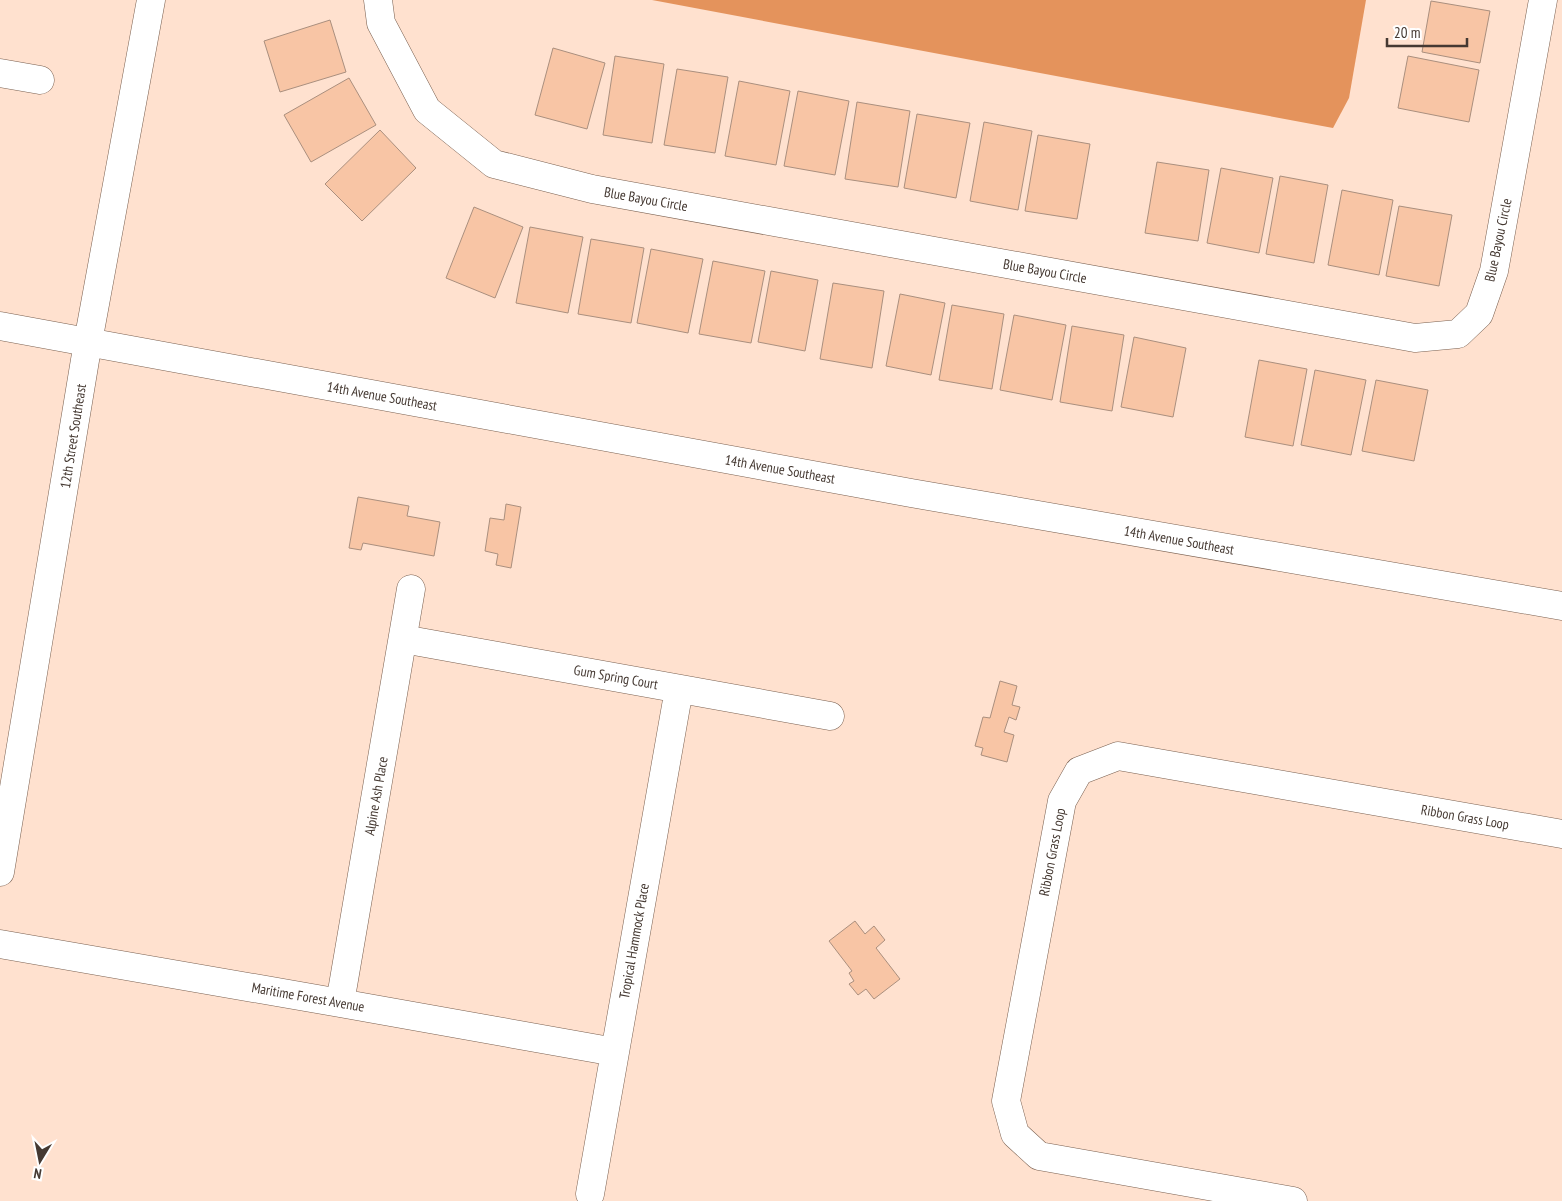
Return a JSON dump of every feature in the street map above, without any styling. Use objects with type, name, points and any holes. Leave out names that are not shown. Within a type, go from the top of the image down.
[{"type":"street","name":"12th Street Southeast","points":[[0,872],[88,342],[151,0]]},
{"type":"street","name":"Blue Bayou Circle","points":[[378,0],[381,23],[427,110],[494,164],[592,189],[1415,338],[1458,334],[1479,314],[1494,271],[1543,0]]},
{"type":"street","points":[[0,73],[40,80]]},
{"type":"street","name":"14th Avenue Southeast","points":[[0,326],[921,495],[1562,606]]},
{"type":"street","name":"Alpine Ash Place","points":[[340,1003],[412,588]]},
{"type":"street","name":"Gum Spring Court","points":[[403,639],[830,716]]},
{"type":"street","name":"Tropical Hammock Place","points":[[590,1194],[679,689]]},
{"type":"street","name":"Ribbon Grass Loop","points":[[1293,1201],[1039,1156],[1015,1134],[1006,1101],[1062,800],[1079,771],[1118,756],[1562,834]]},
{"type":"street","name":"Maritime Forest Avenue","points":[[0,944],[615,1052]]},
{"type":"shaded area","points":[[652,0],[1366,0],[1349,98],[1333,128]]},
{"type":"building","points":[[1431,1],[1490,11],[1480,63],[1422,52]]},
{"type":"building","points":[[330,20],[346,72],[280,92],[264,41]]},
{"type":"building","points":[[553,48],[605,63],[587,129],[535,115]]},
{"type":"building","points":[[615,56],[664,64],[652,143],[603,135]]},
{"type":"building","points":[[1408,56],[1479,70],[1469,122],[1398,108]]},
{"type":"building","points":[[677,69],[728,77],[715,153],[664,145]]},
{"type":"building","points":[[349,78],[376,125],[311,162],[284,115]]},
{"type":"building","points":[[739,81],[790,91],[776,165],[725,156]]},
{"type":"building","points":[[798,91],[849,101],[835,175],[784,166]]},
{"type":"building","points":[[857,102],[910,111],[898,187],[845,179]]},
{"type":"building","points":[[917,114],[970,123],[956,198],[904,188]]},
{"type":"building","points":[[984,122],[1032,131],[1018,210],[970,201]]},
{"type":"building","points":[[380,130],[416,168],[362,221],[325,184]]},
{"type":"building","points":[[1038,135],[1090,144],[1077,219],[1025,211]]},
{"type":"building","points":[[1157,162],[1209,170],[1198,241],[1145,233]]},
{"type":"building","points":[[1221,168],[1273,178],[1259,253],[1207,243]]},
{"type":"building","points":[[1280,176],[1328,185],[1314,263],[1266,254]]},
{"type":"building","points":[[1342,190],[1393,200],[1379,275],[1328,265]]},
{"type":"building","points":[[1399,206],[1452,215],[1439,286],[1386,276]]},
{"type":"building","points":[[474,207],[523,227],[495,298],[446,278]]},
{"type":"building","points":[[530,227],[583,237],[568,313],[516,303]]},
{"type":"building","points":[[591,239],[644,248],[631,323],[578,314]]},
{"type":"building","points":[[651,249],[703,259],[688,333],[637,323]]},
{"type":"building","points":[[713,261],[765,271],[751,343],[699,334]]},
{"type":"building","points":[[771,271],[818,280],[805,351],[758,342]]},
{"type":"building","points":[[833,283],[884,291],[872,368],[820,359]]},
{"type":"building","points":[[900,294],[945,303],[931,375],[886,366]]},
{"type":"building","points":[[952,305],[1004,314],[992,389],[939,380]]},
{"type":"building","points":[[1014,315],[1066,325],[1052,400],[1000,390]]},
{"type":"building","points":[[1072,326],[1124,335],[1112,411],[1060,402]]},
{"type":"building","points":[[1134,337],[1186,348],[1173,417],[1121,407]]},
{"type":"building","points":[[1259,360],[1307,369],[1293,446],[1245,437]]},
{"type":"building","points":[[1315,370],[1366,380],[1351,455],[1301,445]]},
{"type":"building","points":[[1376,380],[1428,390],[1414,461],[1362,451]]},
{"type":"building","points":[[358,497],[409,506],[407,516],[440,522],[434,556],[363,543],[361,550],[349,548]]},
{"type":"building","points":[[506,504],[521,507],[511,568],[496,565],[498,554],[485,551],[490,518],[504,520]]},
{"type":"building","points":[[1000,681],[1017,686],[1012,705],[1020,707],[1016,720],[1009,717],[1004,732],[1014,735],[1007,762],[981,755],[983,748],[975,746],[983,717],[990,718]]},
{"type":"building","points":[[855,921],[865,934],[874,926],[885,940],[876,948],[900,979],[874,999],[866,989],[858,995],[849,984],[854,981],[849,973],[852,971],[829,941]]}]
